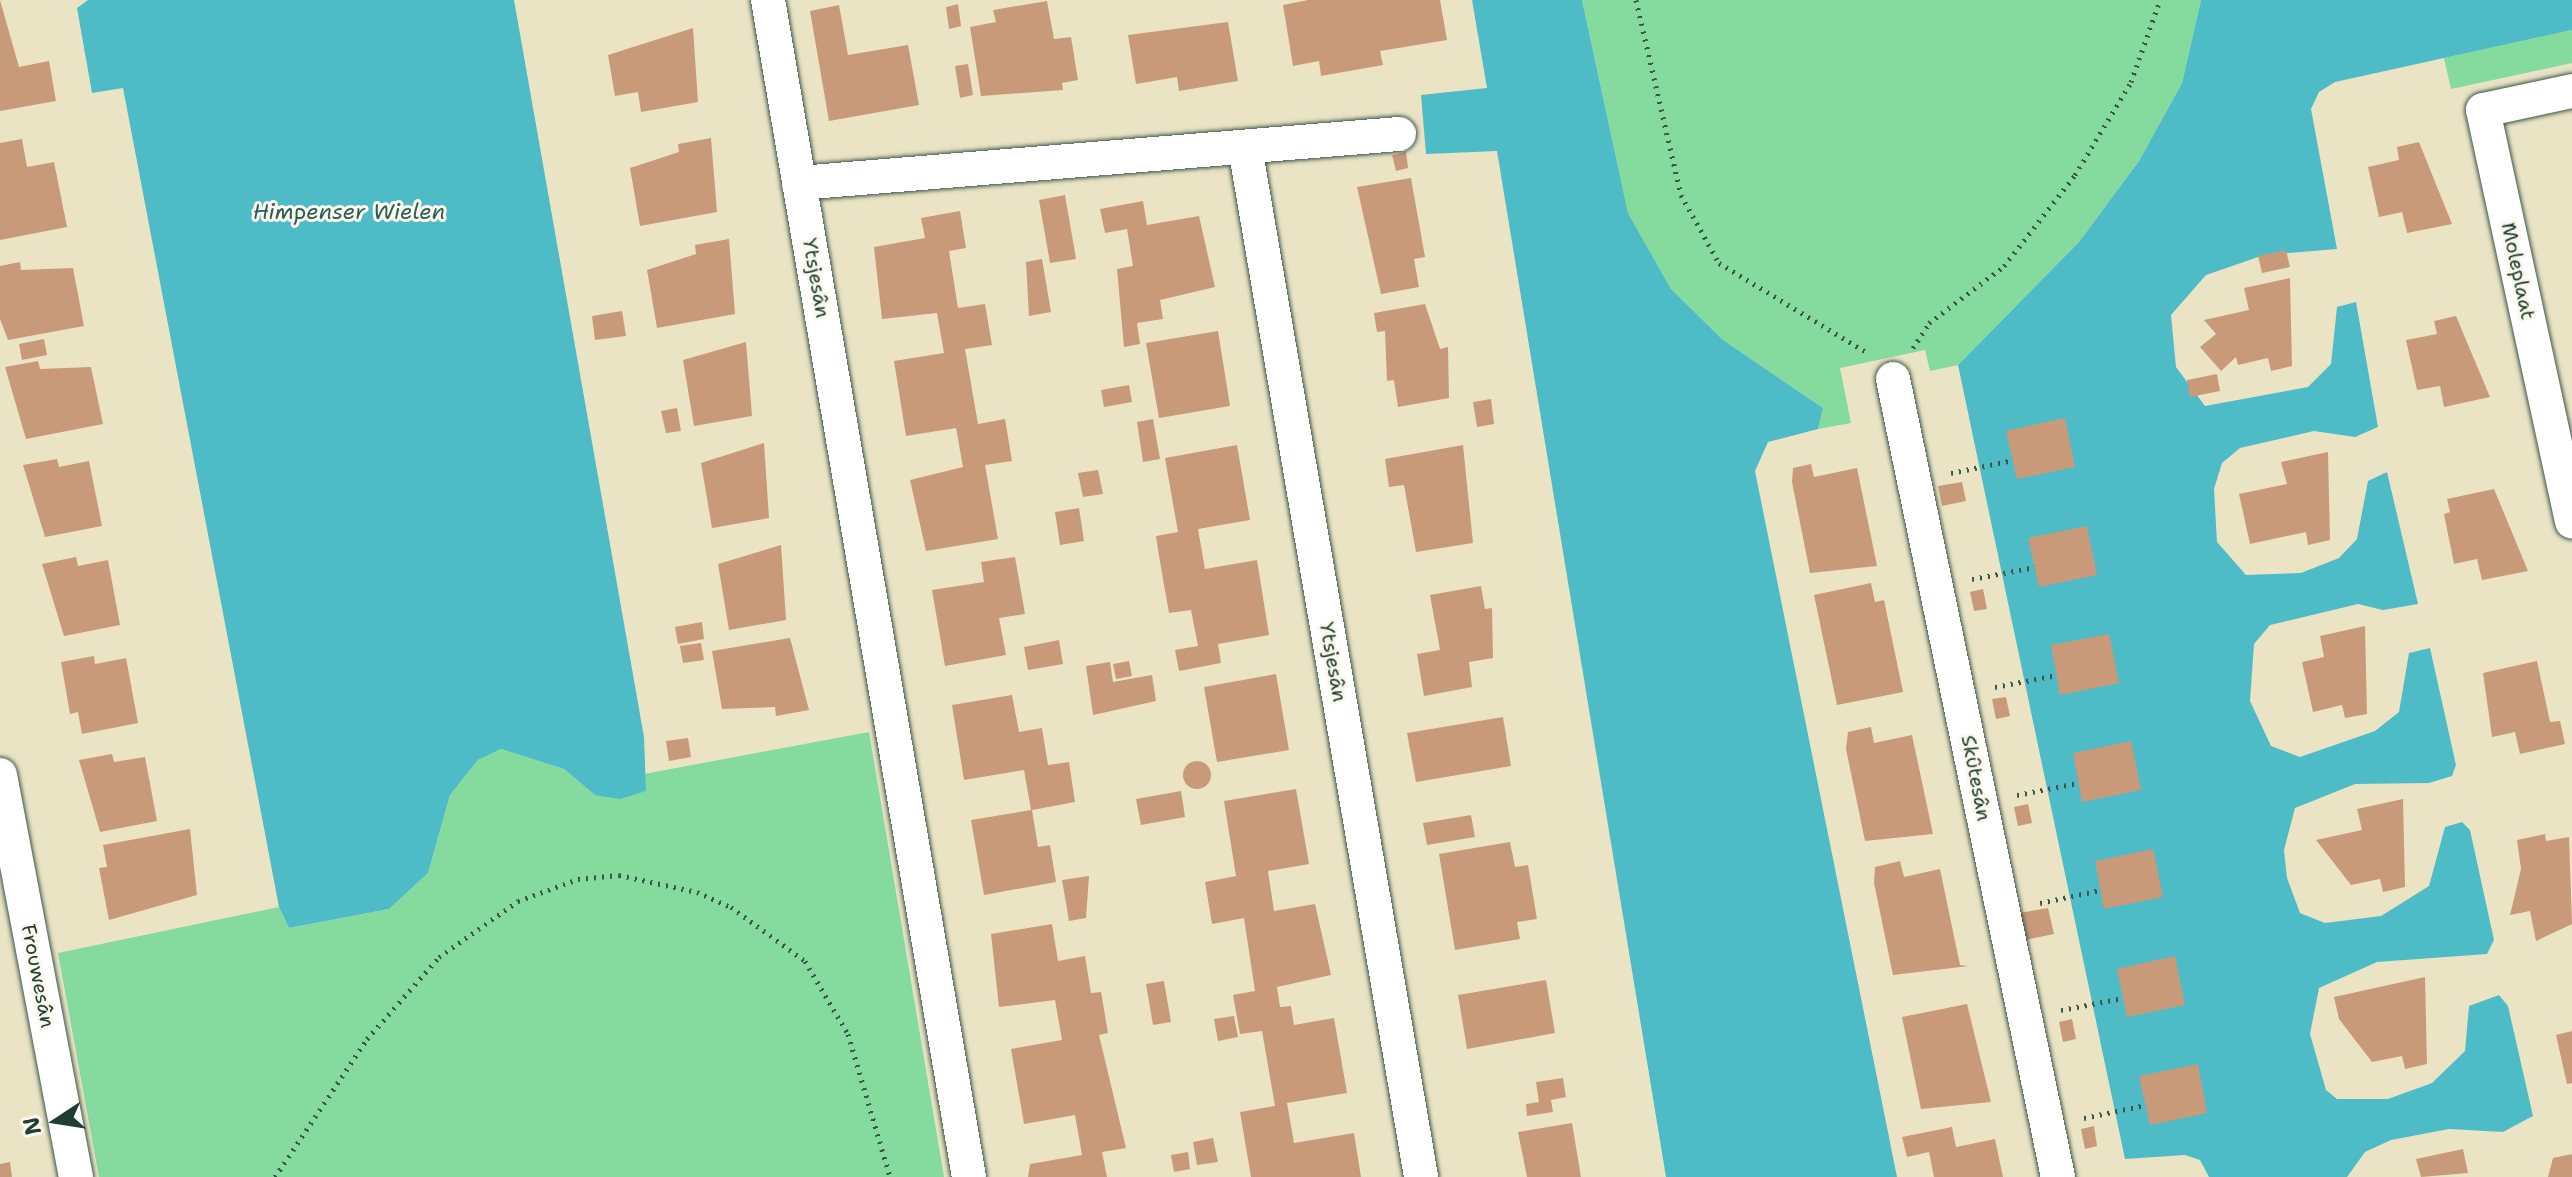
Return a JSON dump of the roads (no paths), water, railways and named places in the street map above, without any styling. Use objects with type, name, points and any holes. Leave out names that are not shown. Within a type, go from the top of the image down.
[{"type":"street","name":"Ytsjesân","points":[[768,0],[969,1177]]},
{"type":"street","name":"Moleplaat","points":[[2572,91],[2483,110],[2572,521]]},
{"type":"street","points":[[799,183],[1399,134]]},
{"type":"street","name":"Ytsjesân","points":[[1245,147],[1421,1177]]},
{"type":"street","name":"Skûtesân","points":[[1893,379],[2058,1177]]},
{"type":"street","name":"Frouwesân","points":[[0,775],[76,1177]]},
{"type":"water","name":"Himpenser Wielen","points":[[88,0],[514,0],[644,737],[646,791],[620,799],[595,795],[564,769],[501,749],[478,760],[450,795],[428,873],[389,909],[289,928],[279,907],[123,88],[92,93],[77,8]]},
{"type":"water","points":[[1472,0],[1582,0],[1628,213],[1671,289],[1723,340],[1823,408],[1818,429],[1768,442],[1755,471],[1897,1177],[1666,1177],[1497,151],[1426,154],[1421,95],[1487,88]]},
{"type":"water","points":[[2201,0],[2572,0],[2572,30],[2335,82],[2319,92],[2311,109],[2337,249],[2264,255],[2206,275],[2171,315],[2176,367],[2205,406],[2308,387],[2331,364],[2337,307],[2356,302],[2378,427],[2355,437],[2314,431],[2240,448],[2222,463],[2214,489],[2217,542],[2246,575],[2301,573],[2339,558],[2357,539],[2368,481],[2387,472],[2418,604],[2383,610],[2358,604],[2270,625],[2254,644],[2250,701],[2271,746],[2300,757],[2375,731],[2399,712],[2409,653],[2430,648],[2456,765],[2452,776],[2429,783],[2355,784],[2295,808],[2284,850],[2287,878],[2300,913],[2325,923],[2381,916],[2429,886],[2445,827],[2462,822],[2470,830],[2494,940],[2487,954],[2377,962],[2319,988],[2310,1034],[2326,1090],[2337,1099],[2388,1099],[2432,1083],[2465,1051],[2469,1006],[2499,995],[2508,1006],[2533,1116],[2503,1132],[2449,1129],[2391,1140],[2365,1152],[2347,1177],[2209,1177],[2200,1160],[2185,1155],[2125,1159],[1958,365],[2079,242],[2139,161],[2182,83]]}]
